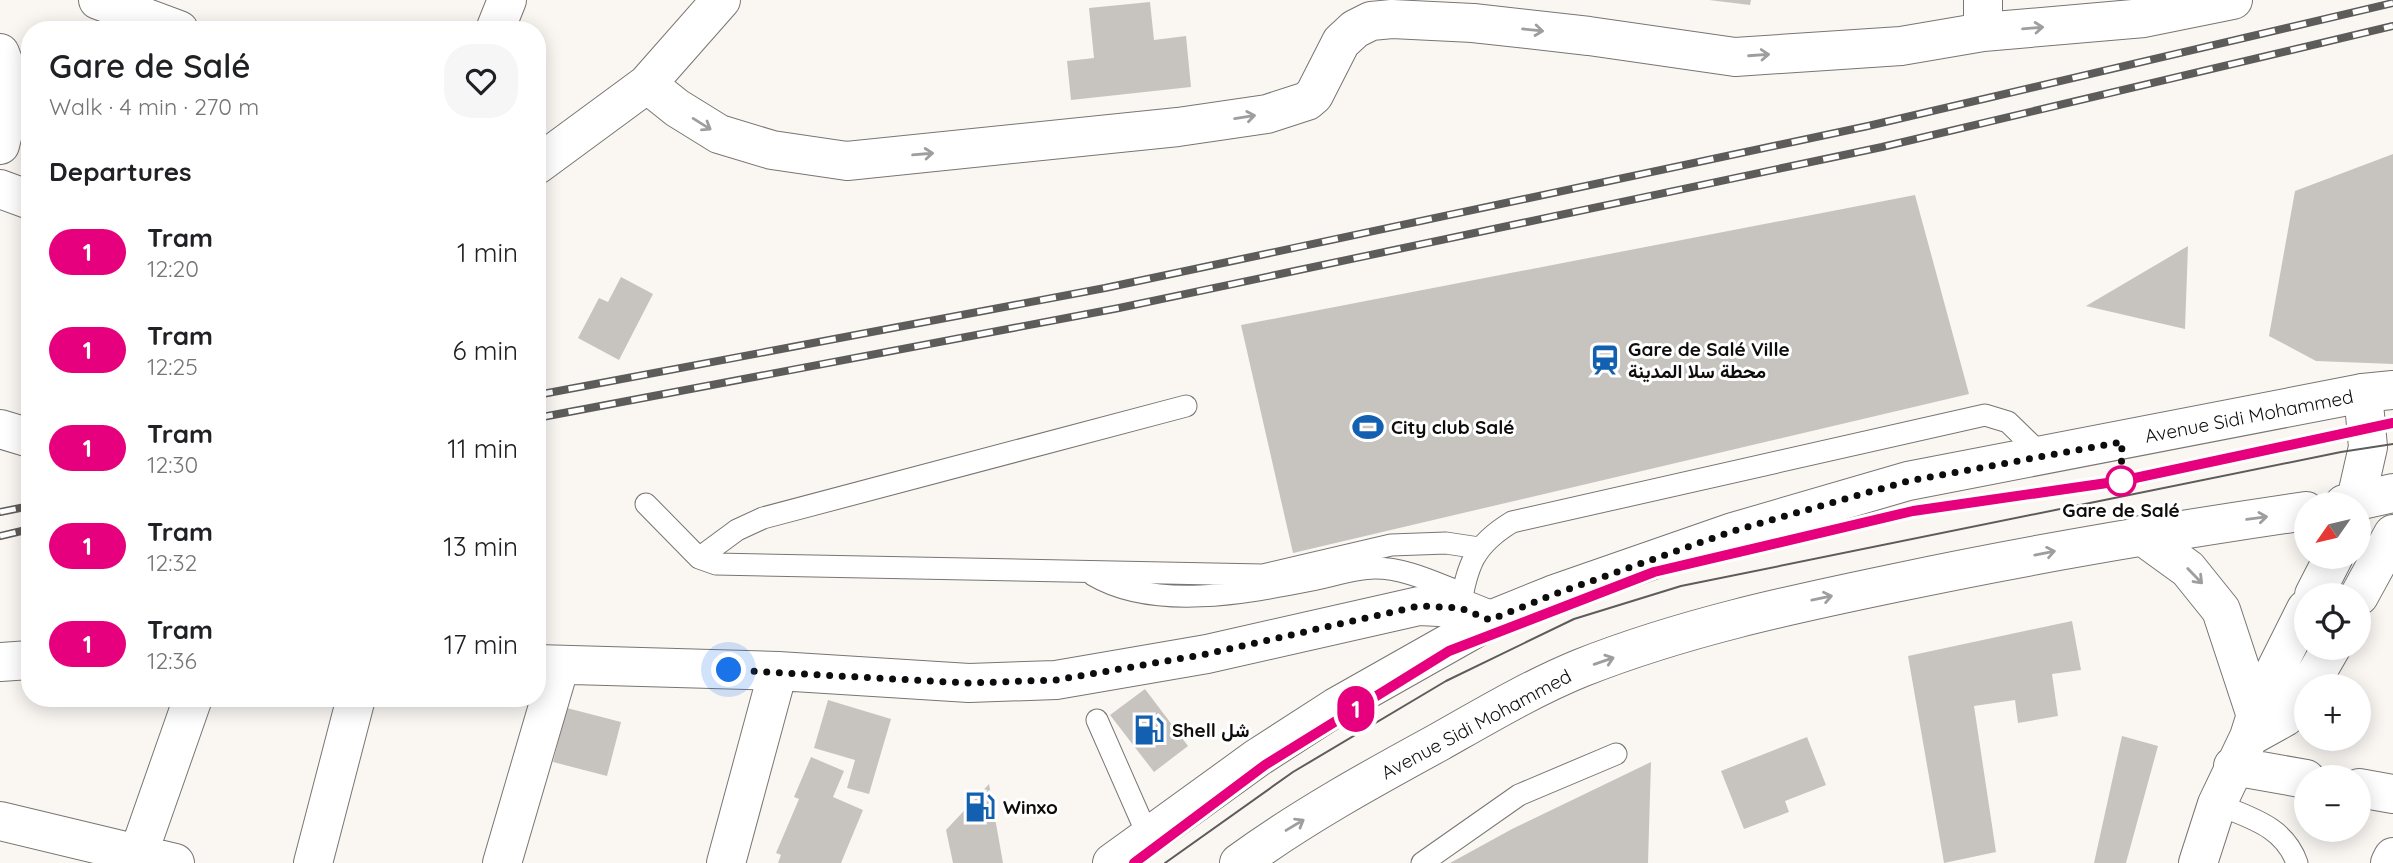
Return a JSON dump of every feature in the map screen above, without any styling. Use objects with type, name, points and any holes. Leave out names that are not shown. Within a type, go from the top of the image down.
[{"type":"street","points":[[98,0],[155,21]]},
{"type":"street","points":[[498,21],[506,0]]},
{"type":"street","points":[[546,158],[647,84],[721,0]]},
{"type":"street","points":[[647,84],[677,108],[719,134],[772,150],[846,161],[1094,137],[1267,114],[1307,101],[1314,95],[1342,42],[1355,29],[1371,21],[1474,12],[1735,57],[1901,46],[1983,16],[2144,18],[2233,0]]},
{"type":"street","points":[[0,145],[14,90],[13,69]]},
{"type":"street","points":[[0,189],[21,197]]},
{"type":"street","points":[[2355,492],[2384,396]]},
{"type":"street","name":"Avenue Sidi Mohammed","points":[[1111,863],[1257,758],[1336,707],[1471,607],[1552,595],[1733,531],[1908,481],[2384,396]]},
{"type":"street","points":[[0,429],[21,435]]},
{"type":"street","points":[[2371,498],[2393,493]]},
{"type":"street","name":"Avenue Sidi Mohammed","points":[[1239,863],[1368,781],[1504,705],[1580,668],[1695,629],[1806,601],[2141,535],[2294,513]]},
{"type":"street","points":[[2366,583],[2393,534]]},
{"type":"street","points":[[2141,535],[2188,569],[2221,610],[2246,739],[2294,771]]},
{"type":"street","points":[[549,665],[778,671],[968,683],[1056,680],[1207,654],[1419,606],[1471,607]]},
{"type":"street","points":[[2198,863],[2217,804],[2294,635]]},
{"type":"street","points":[[0,662],[21,661]]},
{"type":"street","points":[[726,863],[778,671]]},
{"type":"street","points":[[2246,739],[2285,717],[2294,706]]},
{"type":"street","points":[[139,852],[190,707]]},
{"type":"street","points":[[313,863],[354,707]]},
{"type":"street","points":[[502,863],[539,707]]},
{"type":"street","points":[[2371,790],[2393,794]]},
{"type":"street","points":[[0,821],[139,852],[175,863]]},
{"type":"street","points":[[2390,863],[2393,857]]},
{"type":"lane","points":[[699,558],[737,530],[762,518],[1186,406]]},
{"type":"lane","points":[[1088,571],[1109,584],[1132,592],[1162,594],[1246,593],[1374,568],[1417,576],[1471,607],[1471,561],[1494,533],[1512,522],[1986,415],[2008,422],[2044,457]]},
{"type":"lane","points":[[646,504],[699,558],[716,564],[1263,575],[1391,545],[1446,543],[1479,548]]},
{"type":"lane","points":[[1097,720],[1148,836]]},
{"type":"lane","points":[[1422,863],[1519,795],[1616,754]]},
{"type":"lane","points":[[2217,804],[2265,824],[2280,834],[2290,846],[2297,863]]},
{"type":"building","points":[[1709,0],[1751,0],[1750,5]]},
{"type":"building","points":[[1150,2],[1154,40],[1186,36],[1191,87],[1071,100],[1067,61],[1094,58],[1089,8]]},
{"type":"building","points":[[2393,154],[2393,364],[2316,361],[2269,336],[2295,191]]},
{"type":"building","name":"Gare de Salé Ville محطة سلا المدينة","points":[[1915,195],[1969,394],[1293,553],[1241,325]]},
{"type":"building","points":[[2188,246],[2185,329],[2086,306]]},
{"type":"building","points":[[621,277],[653,294],[619,360],[578,338],[599,298],[608,302]]},
{"type":"building","points":[[2072,621],[2081,670],[2052,674],[2058,716],[2018,723],[2015,700],[1974,706],[1996,852],[1944,863],[1908,656]]},
{"type":"building","name":"Shell شل","points":[[1145,689],[1188,746],[1154,772],[1110,715]]},
{"type":"building","points":[[828,700],[891,719],[869,794],[847,788],[855,760],[814,748]]},
{"type":"building","points":[[567,708],[621,722],[607,776],[553,762]]},
{"type":"building","points":[[2122,736],[2158,746],[2126,863],[2094,863]]},
{"type":"building","points":[[1807,737],[1826,785],[1785,801],[1789,812],[1744,829],[1721,771]]},
{"type":"building","points":[[811,757],[844,771],[833,797],[863,810],[841,863],[778,863],[781,855],[776,853],[799,799],[794,797]]},
{"type":"building","points":[[1651,762],[1648,863],[1450,863],[1512,829]]},
{"type":"building","name":"Winxo","points":[[989,784],[1003,863],[953,863],[946,830]]},
{"type":"tram line","points":[[1134,863],[1265,765],[1449,651],[1654,572],[1913,511],[2121,481],[2393,423]]},
{"type":"tram line","name":"1","points":[[1134,863],[1265,765],[1449,651],[1654,572],[1913,511],[2121,481],[2367,426],[2393,423]]},
{"type":"tram line","points":[[1165,863],[1293,772],[1446,681],[1574,619],[1681,586],[2341,452],[2393,444]]},
{"type":"railway","points":[[546,393],[1105,288],[1868,126],[2393,3]]},
{"type":"railway","points":[[546,416],[1119,308],[1882,147],[2393,26]]},
{"type":"railway","points":[[0,512],[21,508]]},
{"type":"railway","points":[[0,536],[21,531]]},
{"type":"place","name":"Gare de Salé Ville محطة سلا المدينة","points":[[1605,360]]},
{"type":"place","name":"City club Salé","points":[[1368,427]]},
{"type":"place","name":"Gare de Salé","points":[[2121,481]]},
{"type":"place","name":"Shell شل","points":[[1149,730]]},
{"type":"place","name":"Winxo","points":[[980,807]]},
{"type":"route","points":[[729,670],[968,683],[1056,680],[1207,654],[1419,606],[1460,608],[1490,620],[1552,595],[1733,531],[1908,481],[2122,442],[2121,481]]}]
